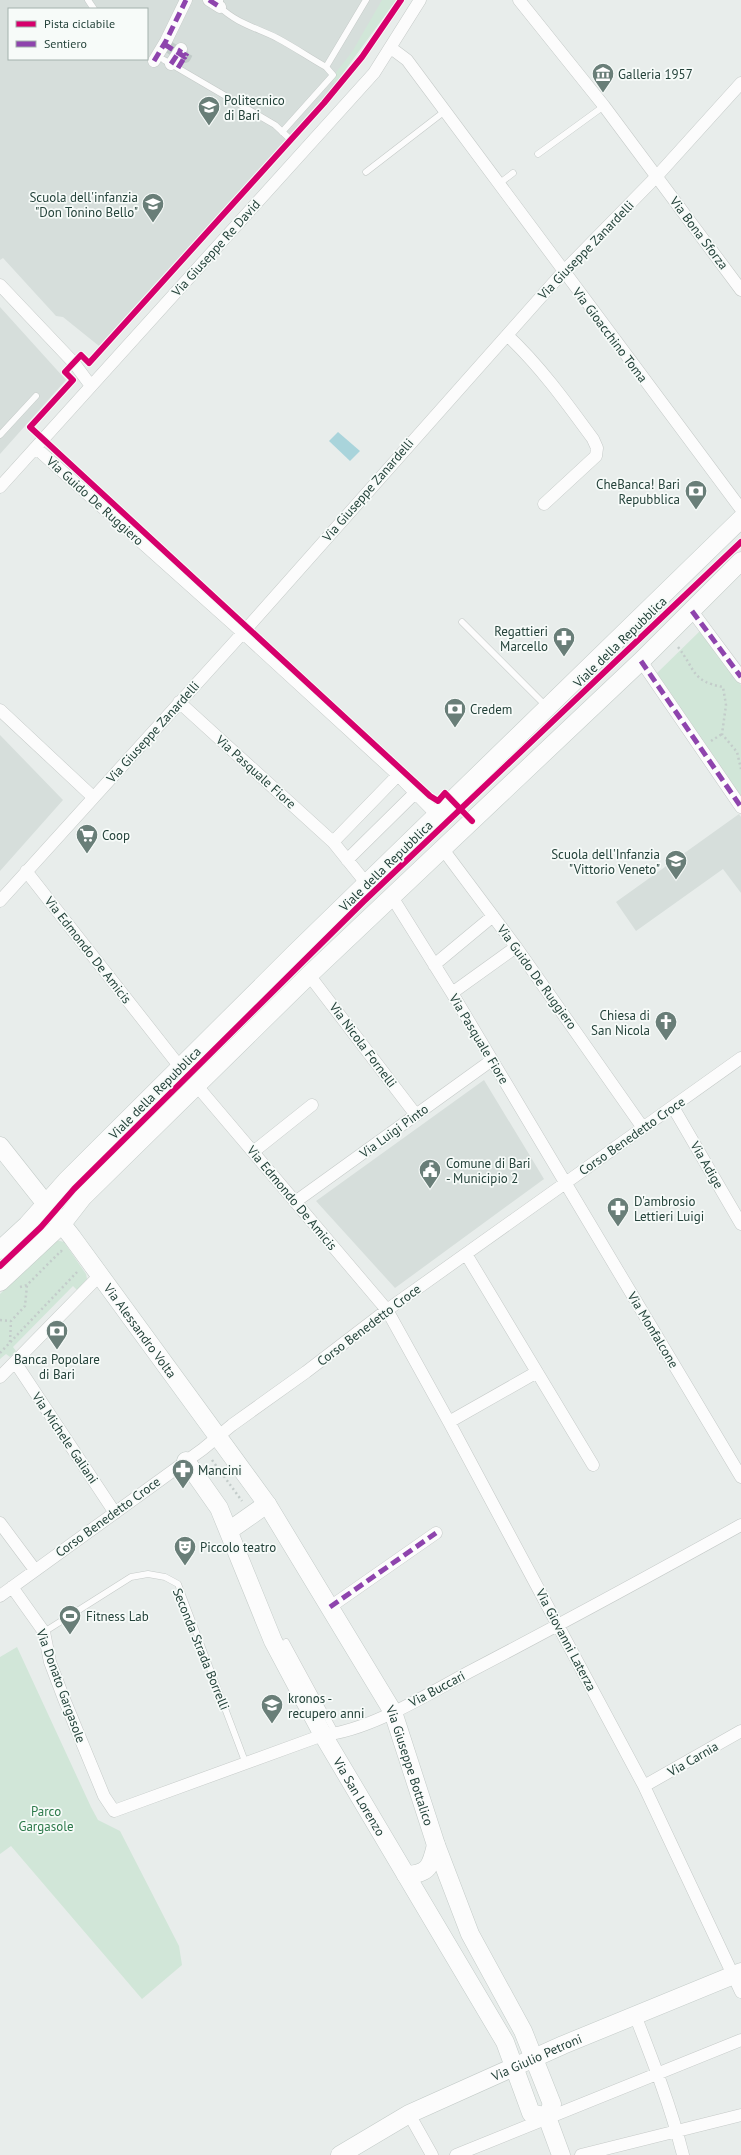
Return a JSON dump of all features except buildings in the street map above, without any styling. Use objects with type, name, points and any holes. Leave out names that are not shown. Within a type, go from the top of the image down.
[{"type":"main road","name":"Viale della Repubblica","points":[[0,1250],[28,1225],[66,1181],[366,883],[741,519]]},
{"type":"main road","name":"Viale della Repubblica","points":[[8,1285],[62,1224],[83,1197],[442,848],[641,661],[741,561]]},
{"type":"main road","name":"Via Alessandro Volta","points":[[0,1146],[62,1224],[219,1437]]},
{"type":"main road","name":"Via Giuseppe Bottalico","points":[[219,1437],[267,1504],[393,1712],[436,1846],[470,1934],[523,2032],[552,2104],[547,2117]]},
{"type":"main road","name":"Via San Lorenzo","points":[[186,1461],[220,1508],[230,1530],[272,1641],[330,1735],[406,1875],[505,2042],[531,2113],[547,2117]]},
{"type":"main road","points":[[230,1530],[267,1504]]},
{"type":"main road","points":[[406,1875],[417,1875],[426,1870],[432,1864],[436,1846]]},
{"type":"main road","points":[[448,1944],[453,1938],[461,1934],[470,1934]]},
{"type":"main road","name":"Via Giulio Petroni","points":[[340,2155],[409,2114],[635,2015],[738,1974]]},
{"type":"main road","points":[[547,2117],[561,2155]]},
{"type":"street","points":[[167,63],[166,41],[186,0]]},
{"type":"street","points":[[210,0],[220,3]]},
{"type":"street","name":"Via Giuseppe Re David","points":[[0,487],[374,73],[420,0]]},
{"type":"street","name":"Via Bona Sforza","points":[[520,0],[604,106],[741,290]]},
{"type":"street","name":"Via Gioacchino Toma","points":[[391,48],[407,60],[500,183],[563,272],[741,509]]},
{"type":"street","points":[[167,63],[184,51]]},
{"type":"street","name":"Via Giuseppe Zanardelli","points":[[0,901],[563,272],[657,176],[741,83]]},
{"type":"street","points":[[0,285],[74,363],[91,386]]},
{"type":"street","points":[[507,335],[527,353],[548,378],[593,439],[597,448],[596,456],[544,504]]},
{"type":"street","name":"Via Guido De Ruggiero","points":[[36,448],[242,632],[398,775],[436,814]]},
{"type":"street","points":[[692,611],[741,677]]},
{"type":"street","points":[[641,661],[741,807]]},
{"type":"street","name":"Via Pasquale Fiore","points":[[179,702],[333,842],[366,883]]},
{"type":"street","points":[[0,710],[93,797]]},
{"type":"street","points":[[333,842],[398,775]]},
{"type":"street","points":[[347,860],[416,792]]},
{"type":"street","name":"Via Guido De Ruggiero","points":[[442,848],[516,947],[643,1128]]},
{"type":"street","name":"Via Edmondo De Amicis","points":[[26,871],[180,1067]]},
{"type":"street","name":"Via Pasquale Fiore","points":[[392,897],[566,1182]]},
{"type":"street","points":[[434,965],[493,916]]},
{"type":"street","points":[[452,994],[516,947]]},
{"type":"street","name":"Via Nicola Fornelli","points":[[310,975],[416,1115]]},
{"type":"street","name":"Corso Benedetto Croce","points":[[0,1596],[219,1437],[232,1424],[306,1372],[387,1310],[741,1058]]},
{"type":"street","name":"Via Luigi Pinto","points":[[295,1202],[492,1060]]},
{"type":"street","name":"Via Edmondo De Amicis","points":[[197,1086],[387,1310]]},
{"type":"street","points":[[253,1152],[312,1105]]},
{"type":"street","name":"Via Adige","points":[[673,1107],[741,1224]]},
{"type":"street","name":"Via Monfalcone","points":[[566,1182],[741,1477]]},
{"type":"street","points":[[466,1254],[593,1465]]},
{"type":"street","points":[[0,1377],[100,1275]]},
{"type":"street","name":"Via Giovanni Laterza","points":[[387,1310],[449,1422],[644,1786],[738,1974],[741,1992]]},
{"type":"street","name":"Via Michele Galiani","points":[[15,1362],[115,1513]]},
{"type":"street","points":[[449,1422],[537,1372]]},
{"type":"street","points":[[0,1523],[35,1570]]},
{"type":"street","name":"Via Buccari","points":[[114,1812],[393,1712],[558,1625],[741,1525]]},
{"type":"street","points":[[330,1607],[436,1533]]},
{"type":"street","name":"Via Donato Gargasole","points":[[12,1587],[44,1632],[50,1662],[64,1699],[104,1796],[114,1812]]},
{"type":"street","name":"Via Carnia","points":[[644,1786],[741,1731]]},
{"type":"street","points":[[635,2015],[677,2130],[683,2155]]},
{"type":"street","points":[[456,2155],[657,2072],[741,2040]]},
{"type":"street","points":[[409,2114],[432,2155]]},
{"type":"street","points":[[581,2155],[741,2115]]},
{"type":"lane","points":[[326,67],[366,0]]},
{"type":"lane","points":[[220,3],[252,29],[276,38],[326,67],[333,75],[282,132]]},
{"type":"lane","points":[[167,63],[275,125],[291,140]]},
{"type":"lane","points":[[538,154],[604,106]]},
{"type":"lane","points":[[366,172],[445,111]]},
{"type":"lane","points":[[500,183],[513,173]]},
{"type":"lane","points":[[0,435],[36,396]]},
{"type":"lane","points":[[462,622],[547,708]]},
{"type":"lane","name":"Seconda Strada Borrelli","points":[[44,1632],[131,1576],[148,1574],[164,1577],[178,1584],[246,1764]]},
{"type":"lane","points":[[286,1642],[330,1735]]},
{"type":"path","points":[[668,634],[683,653],[699,679],[708,684],[723,687],[726,704],[722,734],[737,752],[741,769]]},
{"type":"path","points":[[10,1343],[11,1321],[25,1306],[27,1285],[61,1251],[65,1256]]},
{"type":"path","points":[[0,1353],[77,1272],[73,1267]]},
{"type":"path","points":[[8,1285],[27,1285]]},
{"type":"path","points":[[0,1320],[11,1321]]},
{"type":"path","points":[[212,1460],[243,1503]]},
{"type":"shaded area","name":"Politecnico di Bari","points":[[0,0],[396,0],[328,93],[99,346],[63,317],[56,316],[3,258],[0,260]]},
{"type":"shaded area","points":[[0,307],[66,380],[0,454]]},
{"type":"shaded area","points":[[0,735],[63,800],[0,871]]},
{"type":"shaded area","name":"Scuola dell'Infanzia \"Vittorio Veneto\"","points":[[739,814],[741,817],[741,893],[723,869],[636,931],[616,902]]},
{"type":"shaded area","name":"Comune di Bari - Municipio 2","points":[[484,1080],[544,1179],[395,1288],[316,1201]]},
{"type":"green space","points":[[382,0],[396,0],[335,84],[330,80],[352,52]]},
{"type":"green space","points":[[701,630],[741,685],[741,799],[656,674]]},
{"type":"green space","points":[[56,1240],[64,1242],[86,1274],[87,1279],[77,1290],[73,1286],[13,1347],[16,1351],[10,1357],[6,1354],[0,1359],[0,1294]]},
{"type":"green space","name":"Parco Gargasole","points":[[17,1647],[98,1820],[120,1831],[179,1946],[182,1965],[142,1999],[11,1846],[0,1854],[0,1657]]},
{"type":"water","points":[[338,432],[360,451],[350,461],[329,441]]},
{"type":"tunnel","points":[[164,44],[185,57],[187,53]]},
{"type":"marked path","points":[[154,61],[166,41],[186,0]]},
{"type":"marked path","points":[[209,0],[220,7]]},
{"type":"marked path","points":[[164,44],[185,57],[187,53]]},
{"type":"marked path","points":[[171,64],[181,49]]},
{"type":"marked path","points":[[178,68],[187,53]]},
{"type":"marked path","points":[[692,611],[741,677]]},
{"type":"marked path","points":[[641,661],[741,807]]},
{"type":"marked path","points":[[330,1607],[436,1533]]},
{"type":"cycle path","points":[[401,0],[362,57],[324,103],[89,363],[81,355],[65,372],[73,380],[30,427],[430,796],[438,801],[445,793],[472,821]]},
{"type":"cycle path","points":[[0,1266],[41,1227],[74,1189],[364,901],[741,542]]},
{"type":"place","name":"Galleria 1957","points":[[603,94]]},
{"type":"place","name":"Politecnico di Bari","points":[[209,126]]},
{"type":"place","name":"Scuola dell'infanzia \"Don Tonino Bello\"","points":[[153,224]]},
{"type":"place","name":"CheBanca! Bari Repubblica","points":[[696,510]]},
{"type":"place","name":"Regattieri Marcello","points":[[564,658]]},
{"type":"place","name":"Credem","points":[[455,728]]},
{"type":"place","name":"Coop","points":[[87,854]]},
{"type":"place","name":"Scuola dell'Infanzia \"Vittorio Veneto\"","points":[[676,880]]},
{"type":"place","name":"Chiesa di San Nicola","points":[[666,1042]]},
{"type":"place","name":"Comune di Bari - Municipio 2","points":[[430,1190]]},
{"type":"place","name":"D'ambrosio Lettieri Luigi","points":[[618,1228]]},
{"type":"place","name":"Banca Popolare di Bari","points":[[57,1350]]},
{"type":"place","name":"Mancini","points":[[183,1490]]},
{"type":"place","name":"Piccolo teatro","points":[[185,1566]]},
{"type":"place","name":"Fitness Lab","points":[[70,1636]]},
{"type":"place","name":"kronos - recupero anni","points":[[272,1724]]}]
